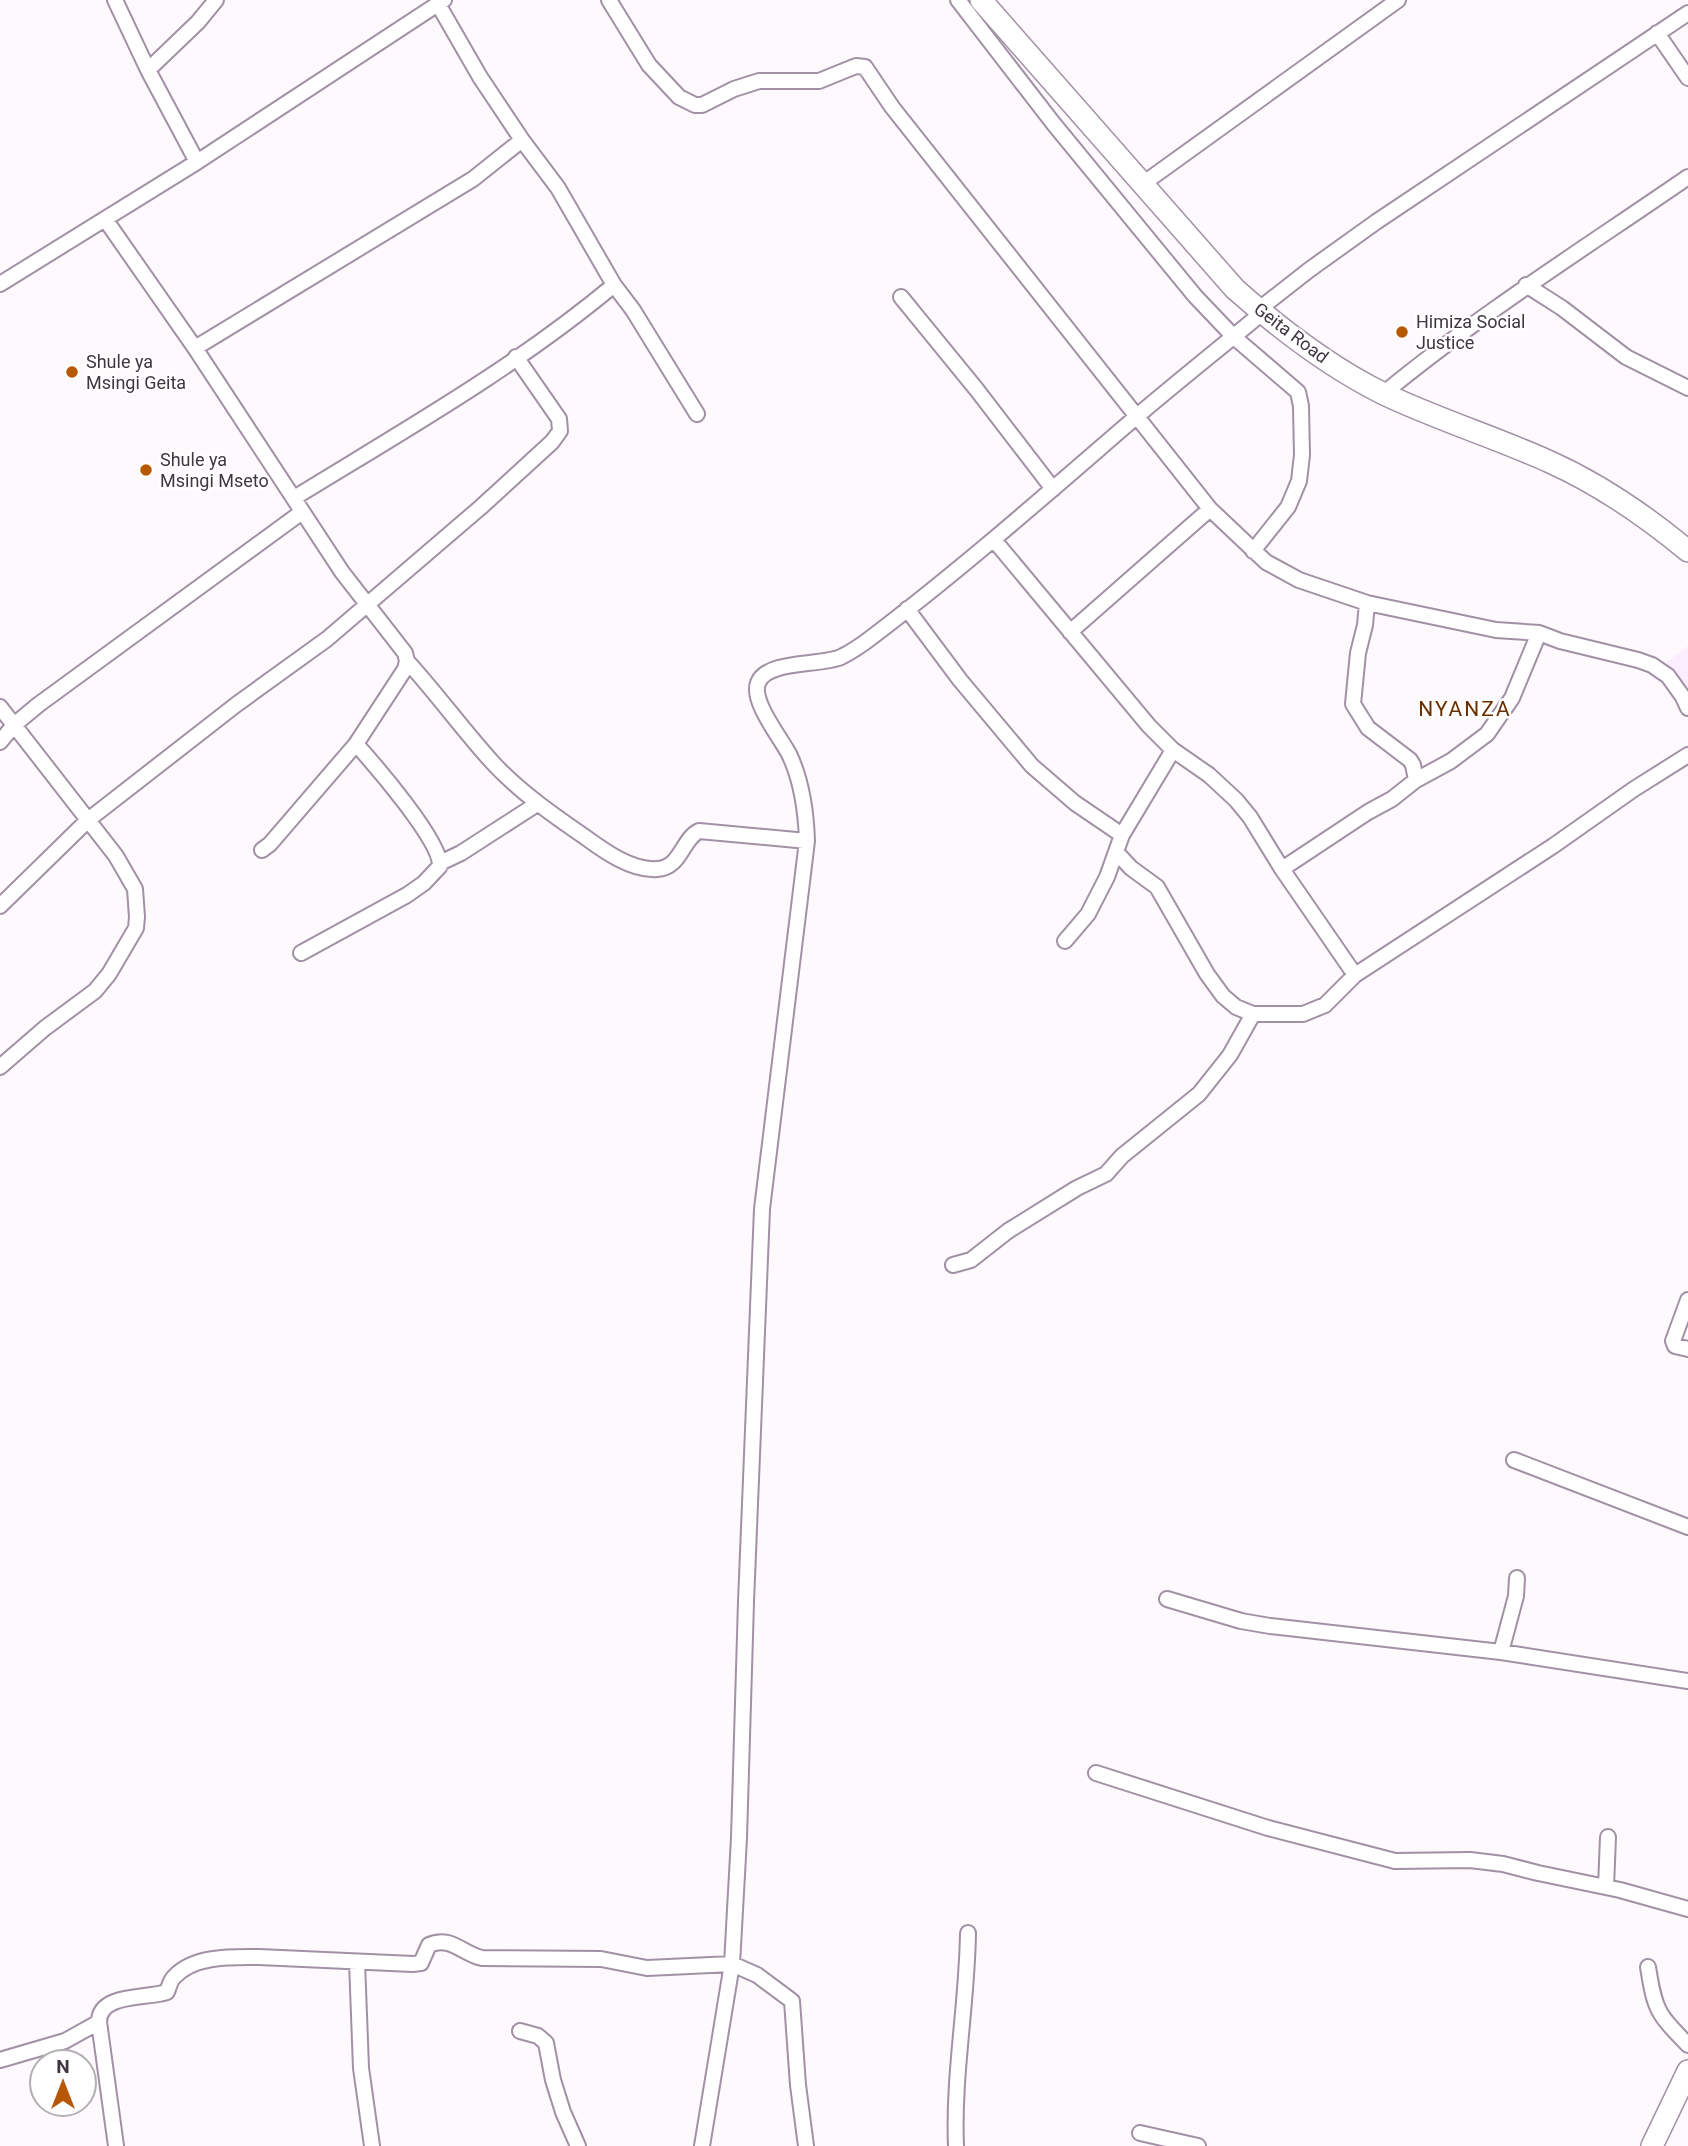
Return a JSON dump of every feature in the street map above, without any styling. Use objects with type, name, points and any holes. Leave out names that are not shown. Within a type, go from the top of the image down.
[{"type":"highway","name":"Geita Road","points":[[981,0],[1235,289],[1260,312],[1312,352],[1383,394],[1552,462],[1603,490],[1688,551]]},
{"type":"highway","points":[[1652,2146],[1688,2071]]},
{"type":"street","points":[[115,0],[197,162]]},
{"type":"street","points":[[148,69],[198,22],[216,0]]},
{"type":"street","points":[[609,0],[649,65],[672,91],[695,105],[702,105],[734,89],[759,81],[819,81],[856,66],[865,67],[892,107],[1210,509],[1266,562],[1298,580],[1367,603],[1496,630],[1539,633],[1652,665],[1668,676],[1684,697],[1688,708]]},
{"type":"street","points":[[958,0],[1187,286],[1234,337],[1297,392],[1301,406],[1302,455],[1299,481],[1288,507],[1254,551]]},
{"type":"street","points":[[1144,183],[1398,0]]},
{"type":"street","points":[[0,284],[197,162],[441,2],[480,77],[558,188],[614,285],[633,310],[697,414]]},
{"type":"street","points":[[702,2146],[732,1958],[735,1916],[762,1209],[807,841],[806,810],[796,773],[789,755],[758,701],[757,684],[760,678],[772,669],[841,657],[870,639],[994,540],[1260,312],[1376,222],[1688,13]]},
{"type":"street","points":[[1657,33],[1688,78]]},
{"type":"street","points":[[195,348],[473,179],[523,140]]},
{"type":"street","points":[[1383,394],[1429,356],[1526,285],[1688,177]]},
{"type":"street","points":[[105,219],[195,348],[342,572],[405,653],[407,661],[494,763],[537,804],[603,850],[631,863],[653,869],[662,869],[672,863],[694,833],[699,831],[807,841]]},
{"type":"street","points":[[294,498],[446,405],[614,285]]},
{"type":"street","points":[[1526,285],[1626,357],[1688,388]]},
{"type":"street","points":[[901,297],[985,399],[1053,489]]},
{"type":"street","points":[[0,906],[88,820],[237,704],[327,639],[538,456],[560,431],[559,419],[516,357]]},
{"type":"street","points":[[1070,632],[1210,509]]},
{"type":"street","points":[[0,742],[14,725],[72,679],[302,512]]},
{"type":"street","points":[[994,540],[1127,703],[1173,750],[1209,775],[1236,800],[1355,975]]},
{"type":"street","points":[[1367,603],[1353,704],[1368,728],[1410,760],[1416,780]]},
{"type":"street","points":[[907,609],[960,680],[1032,766],[1075,803],[1122,835]]},
{"type":"street","points":[[1282,869],[1392,799],[1416,780],[1476,744],[1492,729],[1512,698],[1539,633]]},
{"type":"street","points":[[262,850],[356,744],[391,694],[407,661]]},
{"type":"street","points":[[0,707],[116,856],[135,889],[137,917],[136,928],[110,974],[95,991],[45,1028],[0,1067]]},
{"type":"street","points":[[300,953],[407,895],[424,883],[440,863],[437,852],[382,772],[356,744]]},
{"type":"street","points":[[1065,941],[1088,914],[1117,853],[1122,835],[1173,750]]},
{"type":"street","points":[[1117,853],[1131,868],[1157,887],[1207,974],[1223,996],[1236,1007],[1253,1014],[1313,1012],[1325,1005],[1355,975],[1688,755]]},
{"type":"street","points":[[440,863],[461,853],[537,804]]},
{"type":"street","points":[[953,1265],[966,1263],[977,1257],[1008,1231],[1077,1188],[1106,1174],[1122,1156],[1199,1094],[1225,1063],[1253,1014]]},
{"type":"street","points":[[1688,1300],[1674,1341],[1675,1346],[1688,1349]]},
{"type":"street","points":[[1514,1460],[1688,1527]]},
{"type":"street","points":[[1502,1652],[1516,1597],[1517,1578]]},
{"type":"street","points":[[1167,1599],[1241,1621],[1270,1626],[1502,1652],[1688,1681]]},
{"type":"street","points":[[1096,1773],[1268,1828],[1395,1861],[1470,1860],[1503,1864],[1688,1909]]},
{"type":"street","points":[[1606,1887],[1608,1837]]},
{"type":"street","points":[[956,2146],[955,2094],[967,1983],[968,1933]]},
{"type":"street","points":[[116,2146],[100,2022],[103,2008],[124,1999],[167,1992],[174,1977],[201,1962],[237,1957],[418,1964],[429,1945],[450,1942],[467,1953],[482,1958],[601,1959],[648,1968],[732,1958],[792,2001],[798,2085],[806,2146]]},
{"type":"street","points":[[357,1962],[361,2068],[372,2146]]},
{"type":"street","points":[[1648,1967],[1654,2003],[1658,2011],[1688,2045]]},
{"type":"street","points":[[0,2060],[65,2041],[100,2022]]},
{"type":"street","points":[[520,2031],[538,2036],[546,2043],[553,2080],[578,2146]]},
{"type":"street","points":[[1662,2146],[1688,2093]]},
{"type":"street","points":[[1140,2133],[1198,2146]]},
{"type":"shaded area","points":[[1688,646],[1688,701],[1666,663]]},
{"type":"place","name":"Himiza Social Justice","points":[[1402,332]]},
{"type":"place","name":"Shule ya Msingi Geita","points":[[72,372]]},
{"type":"place","name":"Shule ya Msingi Mseto","points":[[146,470]]},
{"type":"district","name":"NYANZA","points":[[1465,709]]}]
